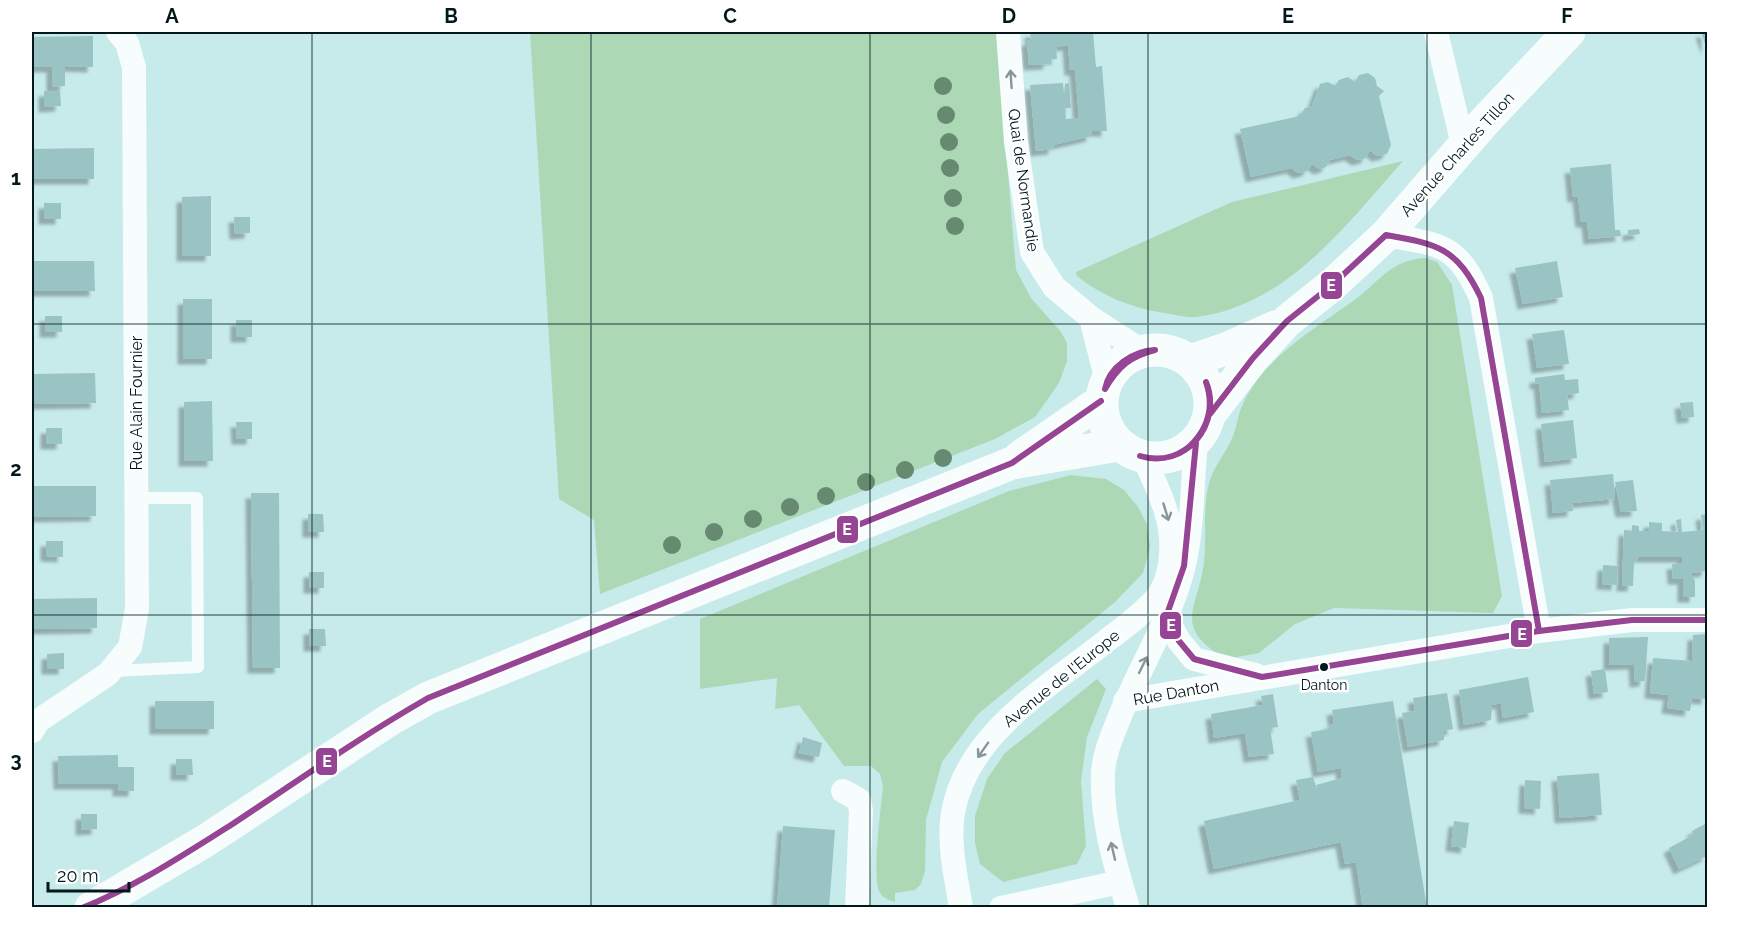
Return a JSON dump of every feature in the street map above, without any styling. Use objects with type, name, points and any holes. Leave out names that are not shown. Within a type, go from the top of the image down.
[{"type":"street","name":"Rue Alain Fournier","points":[[32,731],[38,721],[111,671],[130,647],[137,609],[134,67],[127,42],[118,32]]},
{"type":"street","name":"Quai de Normandie","points":[[1008,32],[1016,141],[1032,252],[1054,287],[1091,318],[1142,351]]},
{"type":"street","points":[[1436,32],[1463,145]]},
{"type":"street","name":"Avenue Charles Tillon","points":[[1210,414],[1253,358],[1287,321],[1332,285],[1386,235],[1463,145],[1569,32]]},
{"type":"street","points":[[1386,235],[1426,242],[1451,251],[1471,275],[1481,298],[1539,631]]},
{"type":"street","points":[[1091,318],[1104,391],[1103,417],[1109,432],[1132,451]]},
{"type":"street","name":"Avenue Charles Tillon","points":[[1190,361],[1228,348],[1287,321]]},
{"type":"street","points":[[91,905],[205,841],[389,720],[428,698],[483,674],[1012,463],[1132,451],[1172,456],[1196,442],[1205,430],[1210,414],[1208,385],[1190,361],[1167,351],[1142,351],[1127,358],[1115,368],[1104,391],[1012,463]]},
{"type":"street","points":[[1128,908],[1103,810],[1103,771],[1108,746],[1125,701],[1166,617],[1184,566],[1189,534],[1196,442]]},
{"type":"street","name":"Avenue de l'Europe","points":[[961,908],[951,841],[954,811],[965,776],[994,734],[1042,691],[1138,616],[1159,594],[1169,570],[1172,552],[1170,525],[1162,499],[1132,451]]},
{"type":"street","name":"Rue Danton","points":[[1166,617],[1179,641],[1194,659],[1262,677]]},
{"type":"street","name":"Rue Danton","points":[[1125,701],[1539,631],[1632,621],[1707,620]]},
{"type":"street","points":[[843,791],[858,800],[861,811],[856,908]]},
{"type":"street","points":[[1000,908],[1120,882]]},
{"type":"lane","points":[[111,671],[198,667],[197,498],[137,498]]},
{"type":"green space","points":[[530,32],[996,32],[1016,270],[1031,298],[1061,332],[1067,343],[1067,361],[1059,383],[1035,417],[995,439],[600,594],[594,520],[559,499]]},
{"type":"green space","points":[[1403,161],[1336,236],[1312,259],[1286,280],[1259,297],[1229,310],[1196,317],[1152,311],[1107,295],[1077,276],[1076,272],[1232,202]]},
{"type":"green space","points":[[1425,258],[1437,262],[1452,285],[1502,596],[1493,613],[1334,608],[1295,624],[1259,653],[1226,659],[1199,637],[1193,627],[1192,616],[1204,562],[1205,511],[1210,480],[1233,436],[1242,406],[1263,373],[1290,346],[1362,294],[1393,268],[1402,263]]},
{"type":"green space","points":[[1071,475],[1106,479],[1124,490],[1138,507],[1147,524],[1150,547],[1143,573],[1115,602],[978,714],[942,762],[926,820],[925,871],[921,884],[915,890],[895,893],[895,902],[880,893],[877,882],[883,786],[880,774],[871,766],[844,766],[799,705],[775,709],[777,678],[700,689],[700,619],[1009,491]]},
{"type":"green space","points":[[1097,679],[1106,689],[1087,737],[1081,781],[1086,846],[1077,864],[1003,882],[980,864],[975,843],[975,816],[987,779],[1005,753]]},
{"type":"building","points":[[1030,32],[1093,32],[1096,67],[1102,66],[1107,131],[1091,131],[1092,136],[1053,145],[1054,149],[1036,151],[1030,85],[1063,83],[1064,95],[1065,84],[1069,83],[1071,108],[1065,108],[1066,119],[1079,118],[1075,70],[1070,70],[1068,45],[1056,47],[1057,59],[1048,60],[1049,64],[1029,65],[1027,41],[1031,40]]},
{"type":"building","points":[[1701,32],[1707,32],[1707,49]]},
{"type":"building","points":[[93,36],[93,67],[65,66],[65,86],[52,87],[52,67],[32,67],[32,37]]},
{"type":"building","points":[[1368,73],[1375,78],[1377,86],[1384,91],[1379,96],[1391,145],[1387,154],[1377,156],[1370,150],[1366,158],[1357,160],[1350,155],[1330,160],[1326,167],[1319,169],[1312,164],[1307,171],[1298,173],[1292,168],[1251,177],[1240,129],[1300,116],[1305,108],[1312,106],[1320,84],[1328,82],[1335,86],[1339,80],[1348,77],[1355,82],[1359,75]]},
{"type":"building","points":[[44,91],[60,91],[61,106],[44,107]]},
{"type":"building","points":[[94,148],[94,179],[32,179],[32,149]]},
{"type":"building","points":[[1611,164],[1615,230],[1620,230],[1621,236],[1589,239],[1587,222],[1581,222],[1578,196],[1573,197],[1570,168]]},
{"type":"building","points":[[211,196],[211,256],[182,256],[182,197]]},
{"type":"building","points":[[44,203],[61,203],[61,219],[44,219]]},
{"type":"building","points":[[234,217],[250,217],[250,233],[235,234]]},
{"type":"building","points":[[1639,229],[1640,234],[1628,236],[1628,230]]},
{"type":"building","points":[[32,261],[94,261],[95,291],[32,291]]},
{"type":"building","points":[[1557,261],[1563,297],[1523,304],[1515,268]]},
{"type":"building","points":[[183,299],[212,299],[212,359],[183,359]]},
{"type":"building","points":[[45,316],[62,316],[62,332],[45,332]]},
{"type":"building","points":[[236,320],[252,320],[252,337],[236,337]]},
{"type":"building","points":[[1564,330],[1569,364],[1537,368],[1532,334]]},
{"type":"building","points":[[95,373],[96,403],[32,404],[32,374]]},
{"type":"building","points":[[1564,374],[1565,380],[1578,379],[1579,393],[1567,395],[1569,410],[1542,413],[1539,383],[1535,384],[1535,378]]},
{"type":"building","points":[[212,401],[213,461],[184,461],[184,402]]},
{"type":"building","points":[[1693,402],[1694,417],[1682,418],[1680,403]]},
{"type":"building","points":[[1573,420],[1577,458],[1545,462],[1541,424]]},
{"type":"building","points":[[236,422],[252,422],[252,439],[237,439]]},
{"type":"building","points":[[46,428],[62,428],[62,444],[46,444]]},
{"type":"building","points":[[1613,474],[1615,499],[1572,503],[1573,511],[1553,513],[1550,480]]},
{"type":"building","points":[[1633,480],[1637,511],[1621,512],[1615,482]]},
{"type":"building","points":[[32,486],[96,486],[96,516],[32,517]]},
{"type":"building","points":[[251,493],[279,493],[280,668],[253,668]]},
{"type":"building","points":[[308,514],[323,514],[324,532],[308,532]]},
{"type":"building","points":[[1707,514],[1707,571],[1691,573],[1695,581],[1695,597],[1683,597],[1683,579],[1673,579],[1672,564],[1682,563],[1682,557],[1637,557],[1638,562],[1634,562],[1633,586],[1622,586],[1624,530],[1632,531],[1632,525],[1639,526],[1639,531],[1649,531],[1649,522],[1662,523],[1662,531],[1678,532],[1676,520],[1681,519],[1682,532],[1703,530],[1701,515]]},
{"type":"building","points":[[46,541],[63,541],[63,557],[46,556]]},
{"type":"building","points":[[1603,565],[1618,566],[1617,585],[1602,584]]},
{"type":"building","points":[[309,572],[324,572],[324,588],[309,588]]},
{"type":"building","points":[[97,598],[97,628],[32,629],[32,599]]},
{"type":"building","points":[[309,629],[325,629],[326,646],[309,646]]},
{"type":"building","points":[[1707,634],[1707,699],[1692,698],[1690,711],[1667,708],[1669,695],[1650,693],[1653,658],[1692,661],[1693,635]]},
{"type":"building","points":[[1648,637],[1645,681],[1635,682],[1634,664],[1609,665],[1609,638]]},
{"type":"building","points":[[64,653],[64,669],[47,669],[47,654]]},
{"type":"building","points":[[1605,669],[1608,692],[1594,694],[1591,671]]},
{"type":"building","points":[[1528,677],[1534,712],[1503,718],[1501,703],[1492,705],[1491,720],[1464,725],[1459,690]]},
{"type":"building","points":[[1447,693],[1453,729],[1444,731],[1444,740],[1408,747],[1402,713],[1415,711],[1413,698]]},
{"type":"building","points":[[1273,694],[1278,727],[1270,728],[1274,754],[1249,757],[1245,733],[1214,738],[1211,714],[1263,705],[1261,696]]},
{"type":"building","points":[[155,701],[214,701],[214,729],[155,729]]},
{"type":"building","points":[[1393,701],[1427,908],[1363,908],[1356,862],[1345,864],[1341,842],[1214,869],[1204,821],[1300,800],[1296,780],[1313,777],[1319,796],[1316,785],[1342,778],[1341,768],[1318,772],[1311,732],[1329,729],[1328,724],[1334,724],[1332,710]]},
{"type":"building","points":[[803,737],[822,743],[819,757],[799,753]]},
{"type":"building","points":[[118,755],[118,767],[134,767],[134,791],[118,791],[118,784],[59,784],[58,756]]},
{"type":"building","points":[[176,759],[192,759],[193,775],[176,775]]},
{"type":"building","points":[[1599,773],[1602,815],[1560,818],[1557,776]]},
{"type":"building","points":[[1525,780],[1541,781],[1540,809],[1524,808]]},
{"type":"building","points":[[81,814],[97,814],[97,829],[81,830]]},
{"type":"building","points":[[1454,821],[1469,823],[1466,848],[1451,846]]},
{"type":"building","points":[[1707,823],[1707,856],[1679,869],[1669,848],[1693,835],[1692,831]]},
{"type":"building","points":[[783,826],[835,830],[829,908],[777,908]]},
{"type":"transit line","name":"E","points":[[1210,414],[1253,358],[1287,321],[1332,285],[1386,235],[1419,242],[1444,251],[1463,268],[1481,298],[1539,631]]},
{"type":"transit line","name":"E","points":[[1105,389],[1111,374],[1123,362],[1138,353],[1155,350]]},
{"type":"transit line","name":"E","points":[[1105,389],[1115,374],[1132,359],[1155,350]]},
{"type":"transit line","name":"E","points":[[1140,456],[1156,459],[1172,456],[1185,450],[1196,440],[1204,428],[1209,413],[1210,398],[1206,382]]},
{"type":"transit line","name":"E","points":[[1189,447],[1201,433],[1208,418],[1210,401],[1206,382]]},
{"type":"transit line","name":"E","points":[[82,908],[102,900],[177,859],[428,698],[1012,463],[1101,401]]},
{"type":"transit line","name":"E","points":[[1196,443],[1184,566],[1166,617],[1179,641],[1194,659],[1262,677],[1539,631],[1632,620],[1708,620]]},
{"type":"place","name":"Danton","points":[[1324,667]]}]
